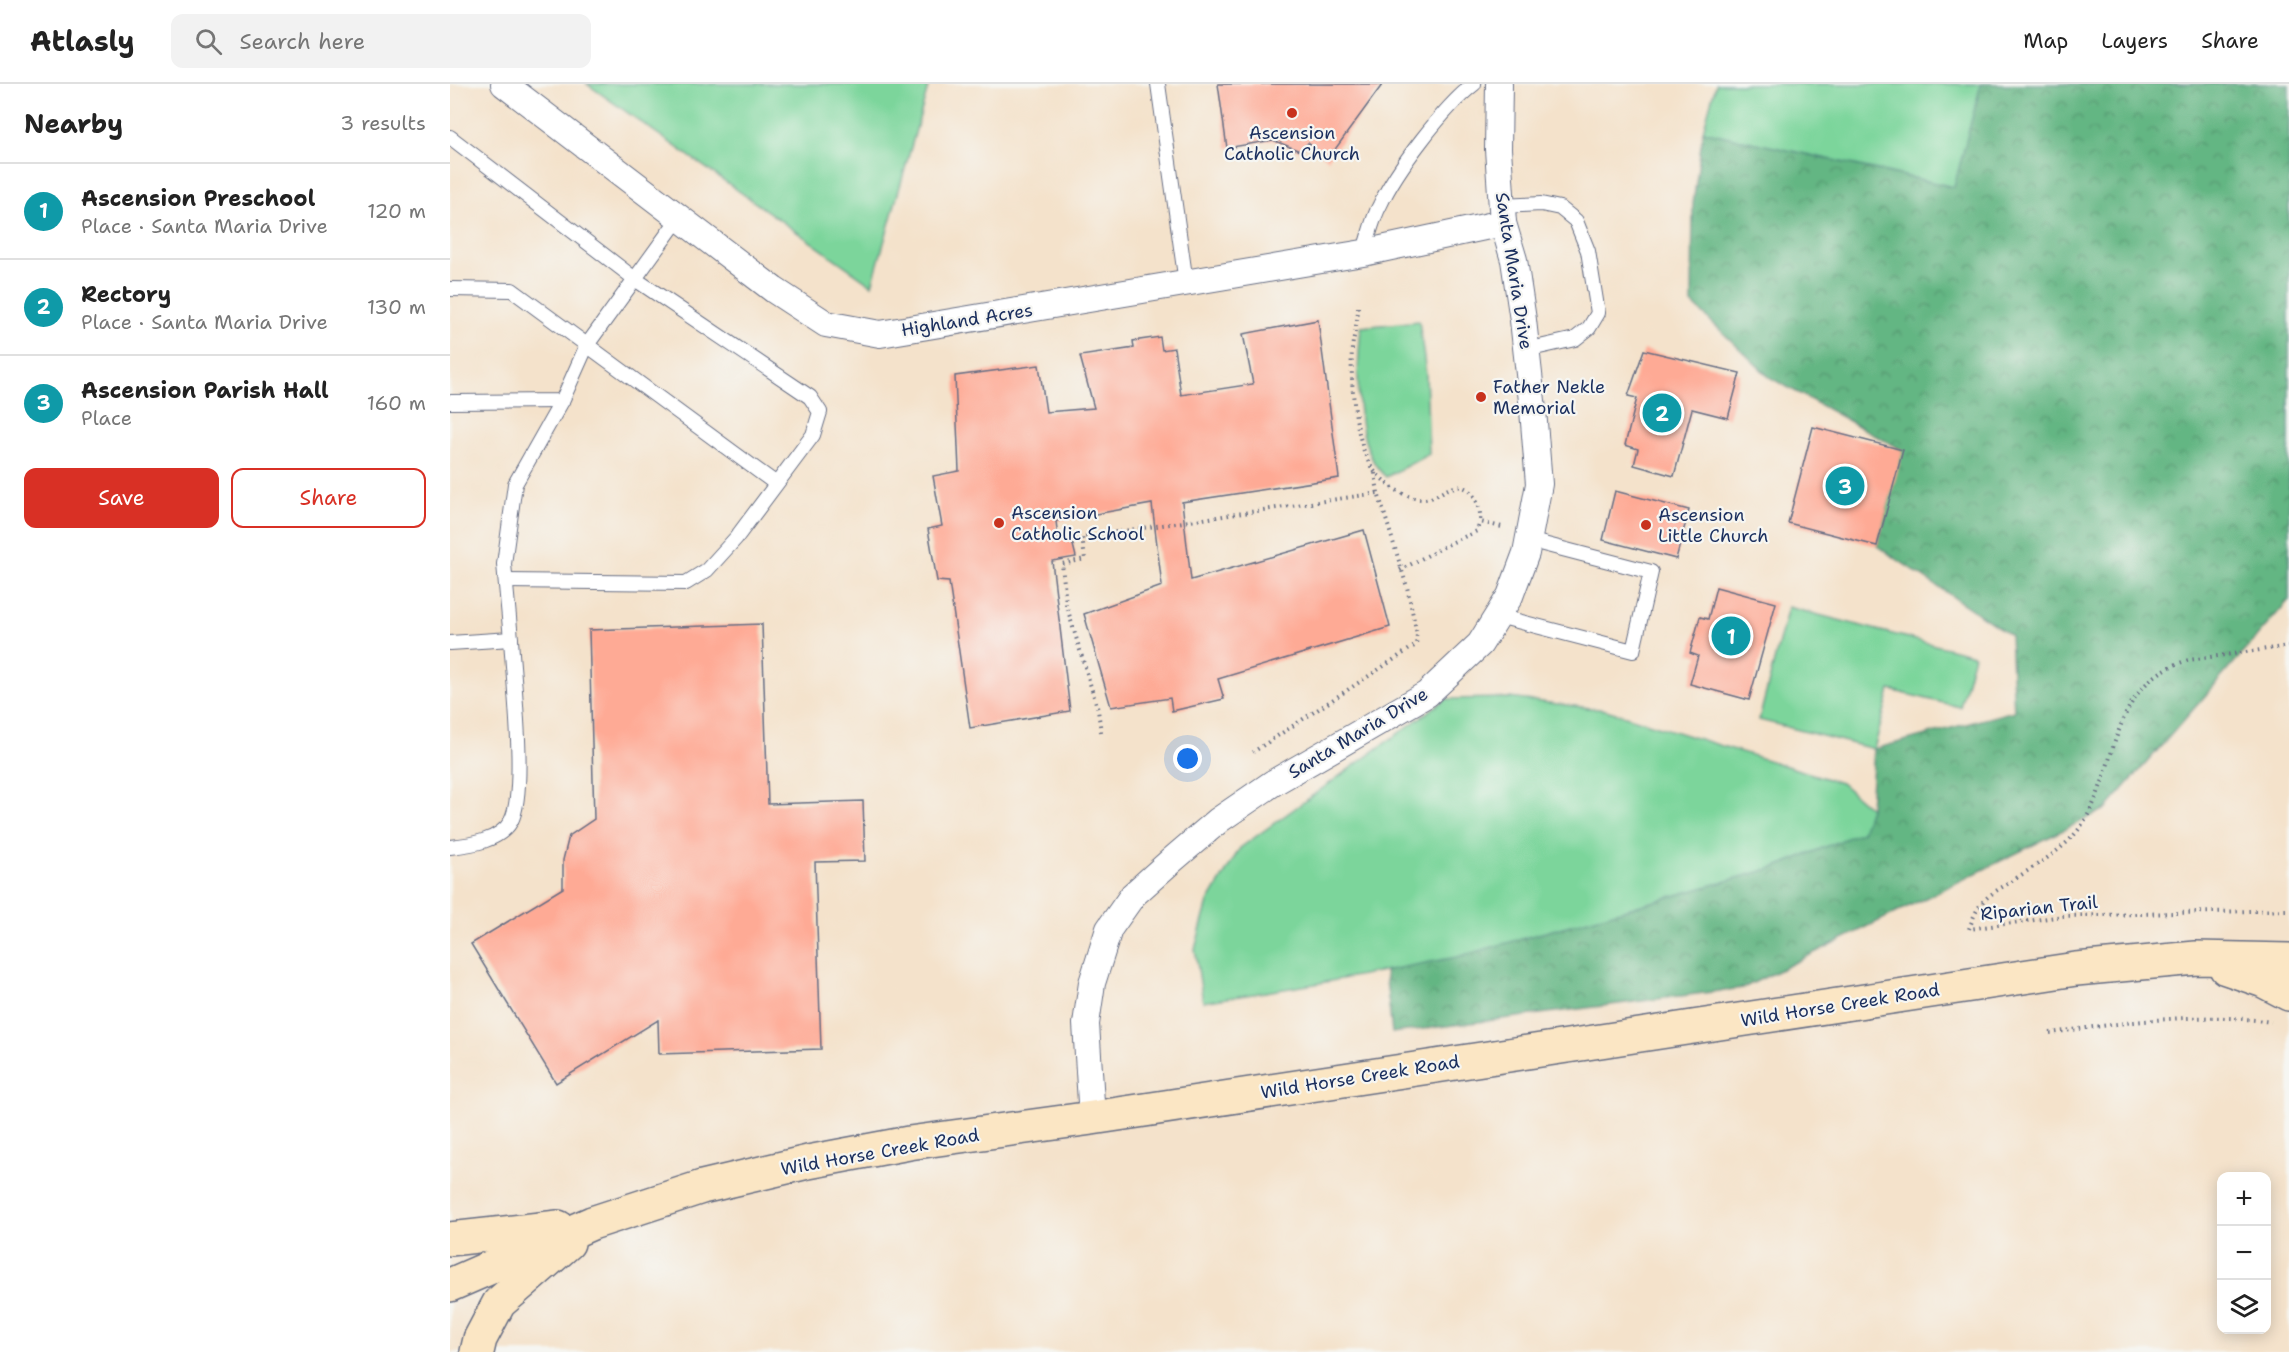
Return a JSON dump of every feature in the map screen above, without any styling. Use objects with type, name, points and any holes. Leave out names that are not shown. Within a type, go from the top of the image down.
[{"type":"main road","name":"Wild Horse Creek Road","points":[[450,1285],[592,1223],[702,1187],[808,1162],[909,1143],[1092,1118],[2076,969],[2196,958],[2289,960]]},
{"type":"main road","points":[[2196,958],[2264,981],[2289,994]]},
{"type":"main road","points":[[450,1239],[592,1223]]},
{"type":"main road","points":[[477,1352],[480,1339],[499,1303],[592,1223]]},
{"type":"street","name":"Highland Acres","points":[[504,84],[774,290],[826,324],[880,334],[1363,253],[1502,215]]},
{"type":"street","name":"Santa Maria Drive","points":[[1092,1118],[1086,1024],[1092,983],[1109,929],[1133,895],[1219,820],[1265,788],[1427,694],[1480,644],[1510,596],[1527,553],[1520,535],[1539,484],[1527,350],[1514,260],[1502,215],[1498,149],[1499,84]]},
{"type":"lane","points":[[1158,84],[1186,283]]},
{"type":"lane","points":[[1363,253],[1379,205],[1410,157],[1462,93],[1474,84]]},
{"type":"lane","points":[[450,137],[635,279],[810,397],[820,412],[813,435],[736,538],[707,570],[686,583],[506,581]]},
{"type":"lane","points":[[1502,215],[1541,204],[1560,208],[1576,221],[1588,251],[1598,313],[1589,328],[1575,339],[1527,350]]},
{"type":"lane","points":[[450,847],[467,845],[496,836],[511,822],[519,774],[504,564],[515,484],[562,401],[587,345],[679,218]]},
{"type":"lane","points":[[450,289],[512,290],[775,483]]},
{"type":"lane","points":[[450,402],[562,401]]},
{"type":"lane","points":[[1498,616],[1633,651],[1651,572],[1520,535]]},
{"type":"lane","points":[[450,643],[511,639]]},
{"type":"path","points":[[1253,752],[1416,645],[1418,634],[1407,587],[1378,493],[1375,474],[1366,459],[1357,420],[1351,370],[1358,307]]},
{"type":"path","points":[[1375,474],[1404,494],[1420,499],[1432,498],[1454,487],[1464,488],[1475,497],[1482,513],[1477,531],[1400,570]]},
{"type":"path","points":[[1101,732],[1098,710],[1066,604],[1062,564],[1085,559],[1082,537],[1378,493]]},
{"type":"path","points":[[1480,522],[1520,535]]},
{"type":"path","name":"Riparian Trail","points":[[2288,646],[2209,656],[2174,664],[2151,678],[2134,696],[2125,714],[2094,802],[2078,830],[2059,849],[1993,893],[1981,904],[1969,929],[2063,916],[2289,910]]},
{"type":"path","points":[[2050,1033],[2170,1018],[2248,1019],[2273,1023]]},
{"type":"green space","points":[[587,84],[929,84],[872,285]]},
{"type":"green space","points":[[1716,84],[1981,84],[1954,187],[1703,131]]},
{"type":"green space","points":[[1981,84],[2289,84],[2289,600],[2106,809],[1743,988],[1392,1033],[1385,971],[1776,867],[1861,832],[1870,808],[1874,749],[2014,711],[2010,635],[1877,546],[1902,450],[1769,377],[1692,303],[1693,204],[1703,131],[1953,187]]},
{"type":"green space","points":[[1419,321],[1426,374],[1429,454],[1386,477],[1375,464],[1362,428],[1358,385],[1361,327]]},
{"type":"green space","points":[[1788,607],[1974,655],[1960,707],[1890,690],[1874,749],[1759,720]]},
{"type":"green space","points":[[1509,698],[1606,710],[1841,783],[1870,808],[1862,832],[1776,867],[1457,957],[1315,984],[1203,1002],[1195,949],[1208,902],[1240,848],[1446,699]]},
{"type":"building","name":"Ascension Catholic Church","points":[[1218,84],[1382,85],[1328,159],[1308,143],[1300,151],[1273,140],[1227,148]]},
{"type":"building","name":"Ascension Catholic School","points":[[1318,320],[1339,478],[1182,502],[1191,580],[1364,530],[1390,627],[1218,679],[1224,699],[1172,711],[1170,698],[1111,707],[1084,614],[1162,586],[1152,504],[1056,521],[1058,538],[1071,537],[1076,557],[1052,561],[1070,711],[970,728],[949,582],[937,581],[928,529],[942,526],[933,476],[959,471],[955,376],[1039,365],[1046,412],[1094,408],[1080,356],[1134,348],[1133,341],[1160,337],[1162,350],[1174,348],[1181,395],[1253,384],[1243,334]]},
{"type":"building","points":[[1644,350],[1740,373],[1728,418],[1692,409],[1674,476],[1634,465],[1638,449],[1625,445],[1637,398],[1628,396]]},
{"type":"building","points":[[1813,427],[1903,450],[1877,546],[1788,523]]},
{"type":"building","name":"Ascension Little Church","points":[[1615,491],[1689,510],[1676,559],[1603,540]]},
{"type":"building","points":[[1716,587],[1776,603],[1749,700],[1690,684],[1698,656],[1690,653],[1700,617],[1708,619]]},
{"type":"building","points":[[762,624],[768,804],[863,801],[865,861],[815,862],[821,1049],[659,1054],[658,1020],[556,1083],[471,944],[563,888],[563,860],[569,836],[594,819],[589,630]]},
{"type":"place","name":"Ascension Catholic Church","points":[[1292,113]]},
{"type":"place","name":"Father Nekle Memorial","points":[[1481,397]]},
{"type":"place","name":"Rectory","points":[[1662,413]]},
{"type":"place","name":"Ascension Parish Hall","points":[[1845,486]]},
{"type":"place","name":"Ascension Catholic School","points":[[999,523]]},
{"type":"place","name":"Ascension Little Church","points":[[1646,525]]},
{"type":"place","name":"Ascension Preschool","points":[[1731,636]]}]
